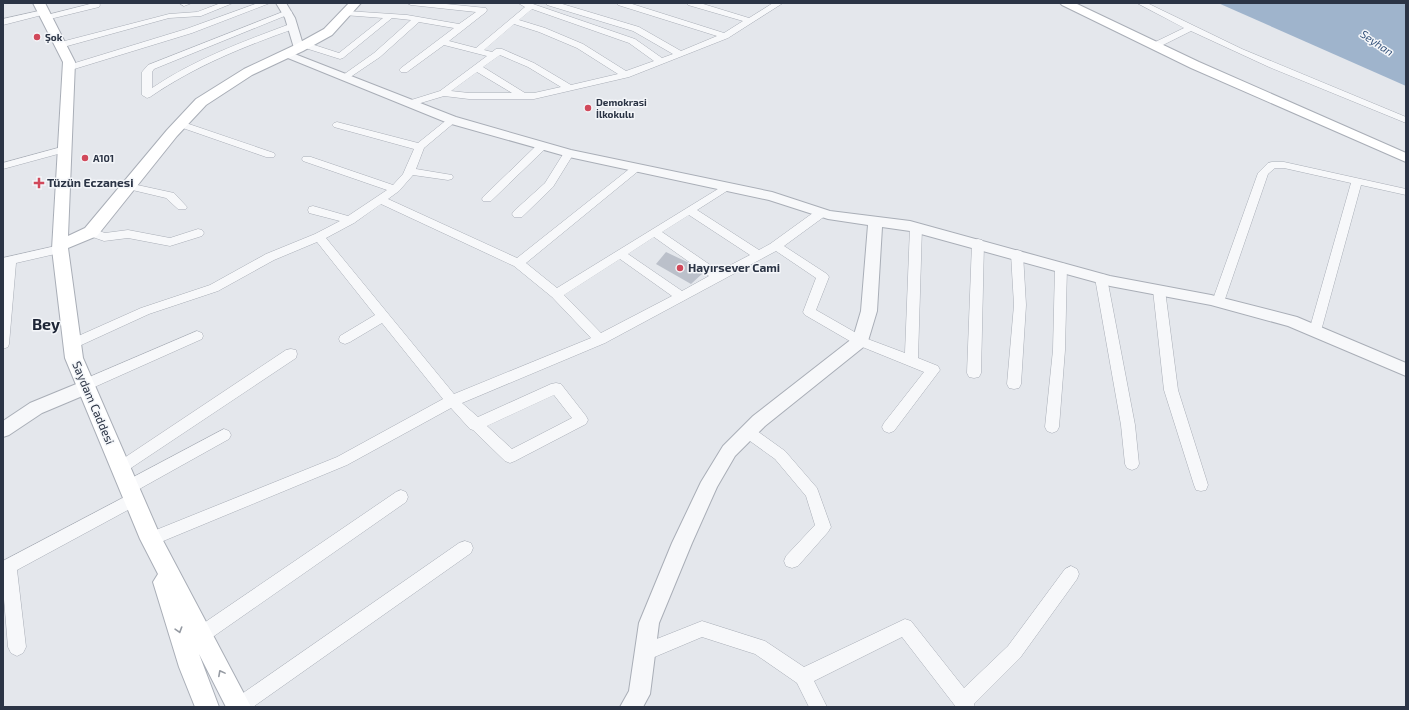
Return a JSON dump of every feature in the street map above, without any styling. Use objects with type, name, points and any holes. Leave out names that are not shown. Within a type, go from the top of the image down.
[{"type":"main road","points":[[1066,3],[1154,46],[1344,132],[1406,158]]},
{"type":"main road","points":[[60,247],[91,232],[180,124],[201,102],[248,72],[297,49],[328,32],[351,8]]},
{"type":"main road","name":"Saydam Caddesi","points":[[43,11],[69,62],[60,247],[74,358],[151,539]]},
{"type":"main road","points":[[151,539],[239,707]]},
{"type":"main road","points":[[151,539],[191,667],[207,707]]},
{"type":"street","points":[[183,3],[188,3]]},
{"type":"street","points":[[60,45],[169,16],[198,14],[229,3]]},
{"type":"street","points":[[68,68],[189,31],[266,3]]},
{"type":"street","points":[[281,3],[288,13],[293,26],[297,49]]},
{"type":"street","points":[[404,70],[443,42],[483,10],[410,3]]},
{"type":"street","points":[[522,3],[536,6],[632,41],[660,62]]},
{"type":"street","points":[[550,3],[636,29],[680,54]]},
{"type":"street","points":[[567,9],[574,3]]},
{"type":"street","points":[[694,3],[751,20]]},
{"type":"street","points":[[764,3],[777,4]]},
{"type":"street","points":[[1141,3],[1235,49],[1330,90],[1406,120]]},
{"type":"street","points":[[626,4],[725,36]]},
{"type":"street","points":[[411,103],[443,94],[469,96],[534,96],[626,75],[725,36],[777,4]]},
{"type":"street","points":[[3,22],[43,11],[96,5]]},
{"type":"street","points":[[478,50],[513,21],[536,6]]},
{"type":"street","points":[[351,8],[390,16],[461,27]]},
{"type":"street","points":[[288,13],[151,67],[148,72],[147,95],[187,69],[252,41],[293,26]]},
{"type":"street","points":[[297,49],[340,56],[390,16]]},
{"type":"street","points":[[346,77],[377,55],[417,19]]},
{"type":"street","points":[[513,21],[542,30],[580,46],[626,75]]},
{"type":"street","points":[[1154,46],[1191,28]]},
{"type":"street","points":[[443,42],[494,55]]},
{"type":"street","points":[[297,49],[346,77],[452,120],[569,154],[772,196],[828,215],[916,228],[1017,254],[1101,278],[1218,302],[1292,321],[1406,370]]},
{"type":"street","points":[[443,94],[499,51],[531,65],[569,88]]},
{"type":"street","points":[[478,68],[522,96]]},
{"type":"street","points":[[72,344],[144,311],[214,288],[270,257],[319,237],[350,220],[395,189],[408,175],[420,147],[452,120]]},
{"type":"street","points":[[180,124],[270,155]]},
{"type":"street","points":[[337,125],[420,147]]},
{"type":"street","points":[[487,199],[542,146]]},
{"type":"street","points":[[3,166],[65,149]]},
{"type":"street","points":[[518,214],[549,185],[569,154]]},
{"type":"street","points":[[306,159],[395,189]]},
{"type":"street","points":[[1218,302],[1263,173],[1272,165],[1284,165],[1406,192]]},
{"type":"street","points":[[518,263],[637,168]]},
{"type":"street","points":[[409,171],[448,177]]},
{"type":"street","points":[[1315,331],[1357,181]]},
{"type":"street","points":[[128,186],[170,195],[182,207]]},
{"type":"street","points":[[556,294],[726,187]]},
{"type":"street","points":[[381,200],[518,263],[556,294],[600,340]]},
{"type":"street","points":[[313,210],[350,220]]},
{"type":"street","points":[[689,210],[759,255]]},
{"type":"street","points":[[151,539],[342,461],[452,401],[600,340],[776,246],[821,213]]},
{"type":"street","points":[[631,707],[639,694],[649,623],[682,543],[707,489],[729,451],[759,421],[860,341],[869,311],[875,221]]},
{"type":"street","points":[[911,361],[916,228]]},
{"type":"street","points":[[91,232],[104,237],[128,234],[170,242],[198,233]]},
{"type":"street","points":[[654,232],[719,277]]},
{"type":"street","points":[[319,237],[452,401],[475,425],[510,457],[581,420],[556,388],[475,425]]},
{"type":"street","points":[[974,373],[978,244]]},
{"type":"street","points":[[776,246],[823,277],[809,312],[860,341],[933,370],[889,427]]},
{"type":"street","points":[[3,344],[6,261],[60,247]]},
{"type":"street","points":[[620,254],[682,296]]},
{"type":"street","points":[[1014,384],[1020,305],[1017,254]]},
{"type":"street","points":[[1052,427],[1059,350],[1061,267]]},
{"type":"street","points":[[1101,278],[1128,425],[1132,464]]},
{"type":"street","points":[[1159,290],[1171,390],[1201,485]]},
{"type":"street","points":[[345,339],[383,316]]},
{"type":"street","points":[[3,430],[36,408],[197,336]]},
{"type":"street","points":[[120,468],[291,354]]},
{"type":"street","points":[[748,432],[780,455],[812,493],[823,527],[792,561]]},
{"type":"street","points":[[17,647],[6,568],[224,435]]},
{"type":"street","points":[[202,635],[401,497]]},
{"type":"street","points":[[239,707],[465,548]]},
{"type":"street","points":[[803,677],[905,627],[965,704],[1014,652],[1071,574]]},
{"type":"street","points":[[645,652],[702,629],[760,647],[803,677],[818,707]]},
{"type":"water","name":"Seyhan","points":[[1218,3],[1406,3],[1406,86]]},
{"type":"building","name":"Hayırsever Cami","points":[[666,252],[687,262],[703,273],[691,284],[656,264]]},
{"type":"place","name":"Şok","points":[[37,37]]},
{"type":"place","name":"Demokrasi İlkokulu","points":[[588,108]]},
{"type":"place","name":"A101","points":[[85,158]]},
{"type":"place","name":"Tüzün Eczanesi","points":[[39,183]]},
{"type":"place","name":"Hayırsever Cami","points":[[680,268]]},
{"type":"district","name":"Bey","points":[[46,324]]}]
